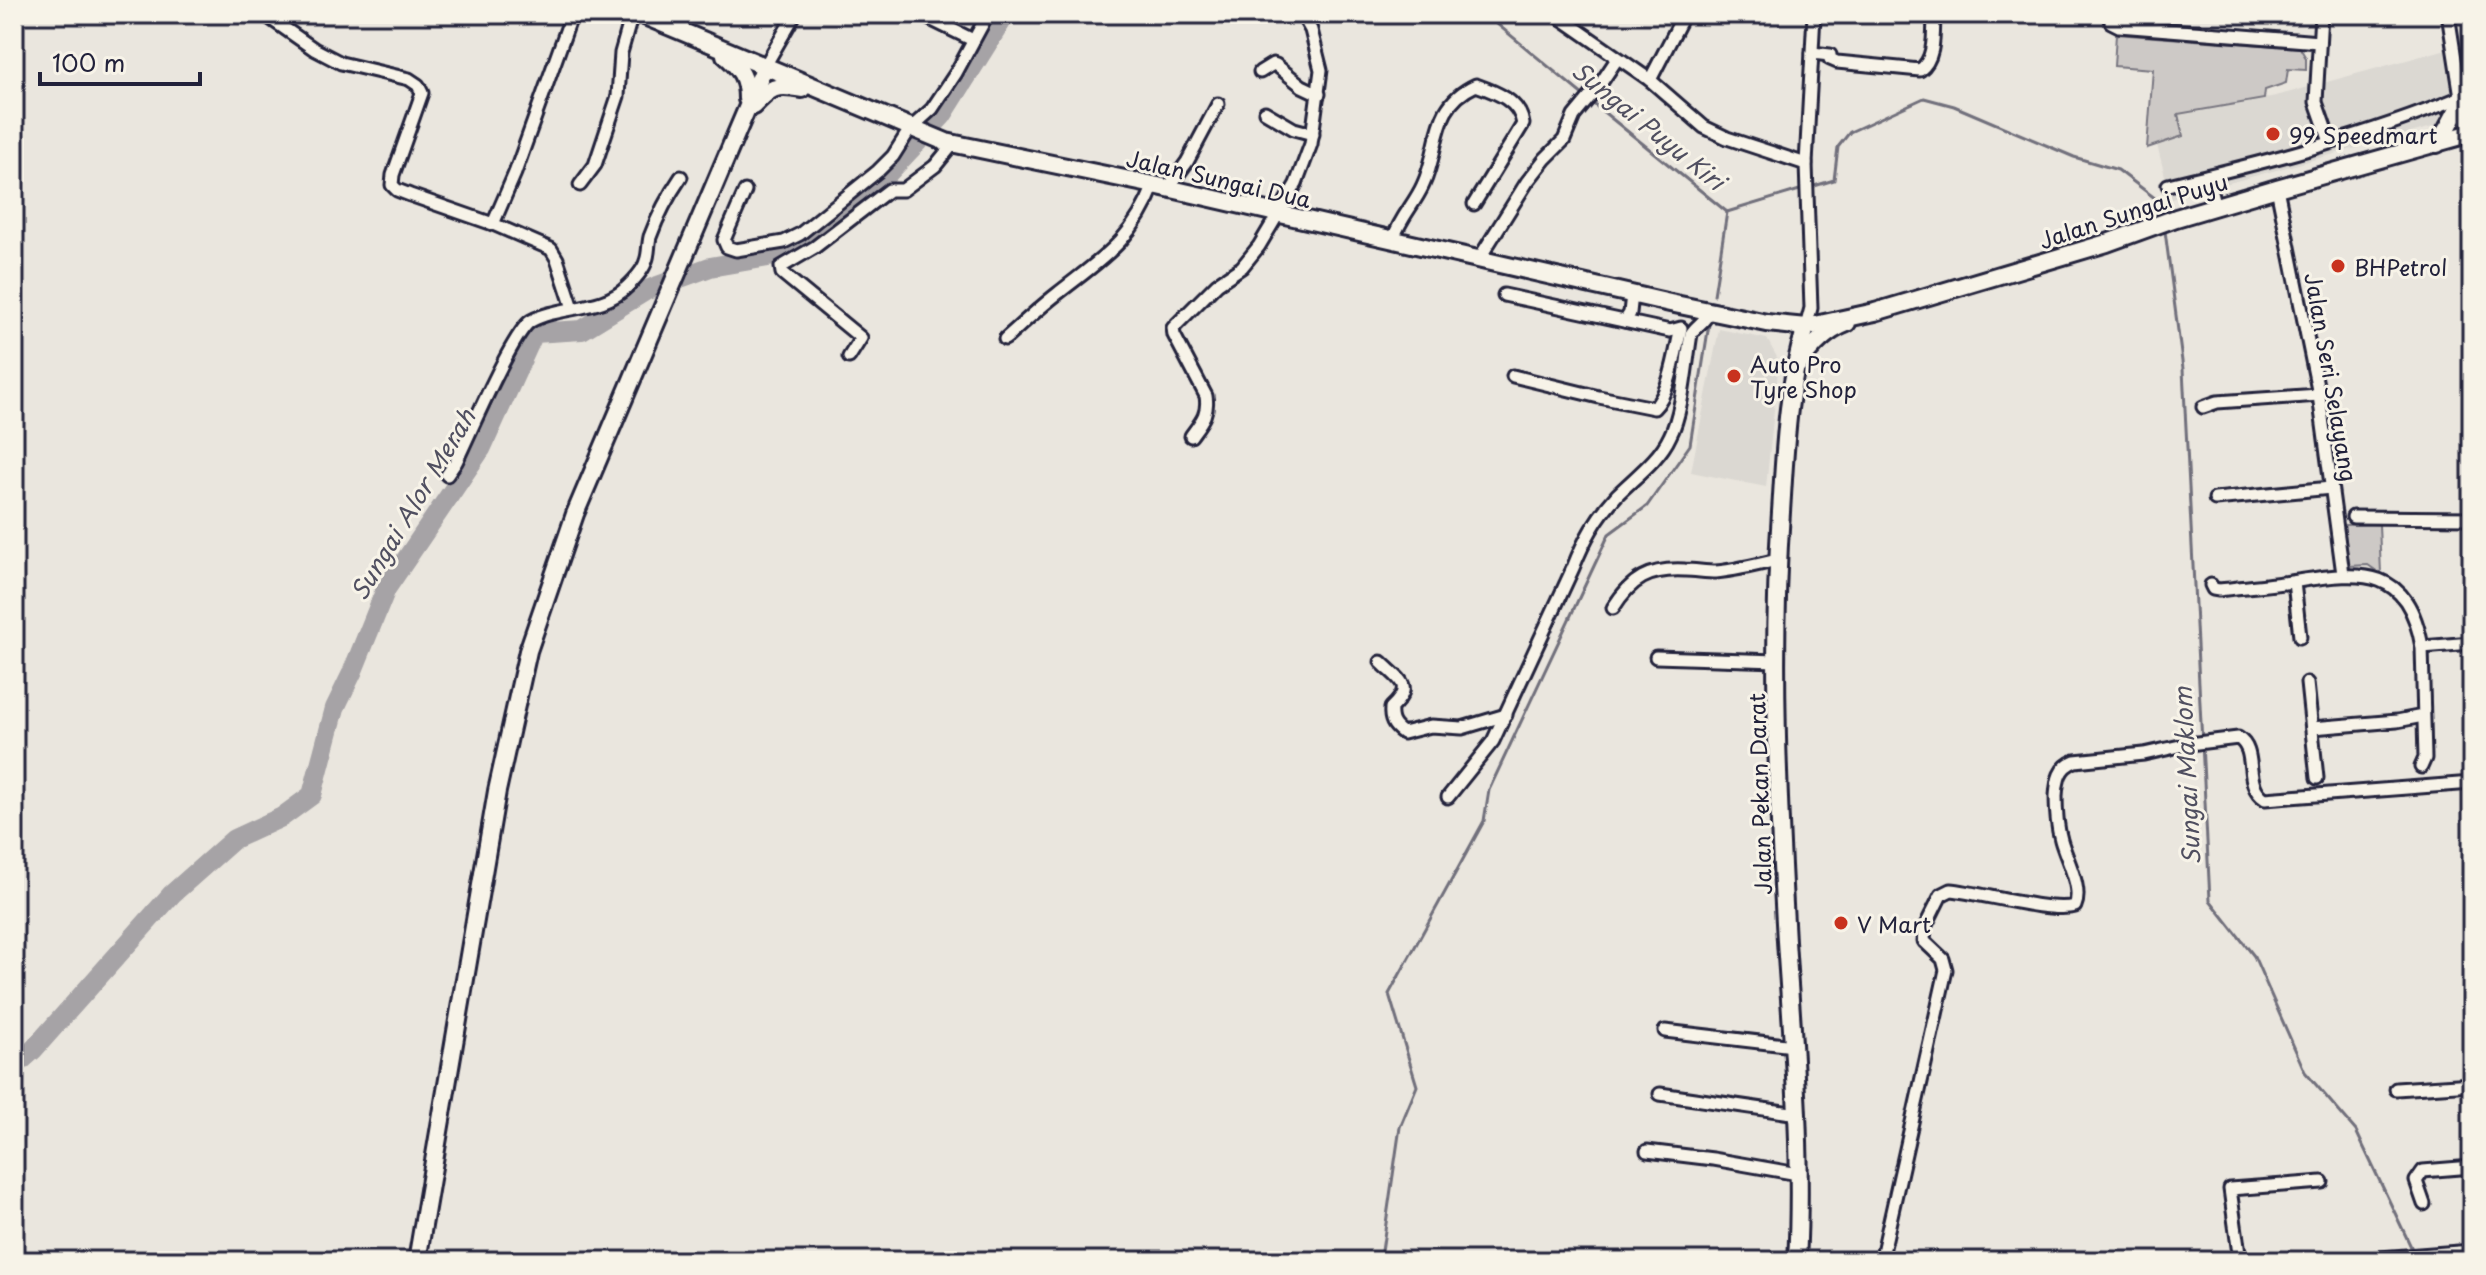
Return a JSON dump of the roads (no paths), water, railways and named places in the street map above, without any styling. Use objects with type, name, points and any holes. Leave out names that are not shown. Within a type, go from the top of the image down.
[{"type":"main road","name":"Jalan Sungai Dua","points":[[640,14],[949,143],[1161,187],[1670,303],[1767,323],[1806,327]]},
{"type":"main road","points":[[713,45],[738,66],[747,81],[746,113]]},
{"type":"main road","points":[[417,1261],[497,791],[528,651],[575,514],[765,66]]},
{"type":"main road","points":[[746,113],[771,88],[786,86],[828,93]]},
{"type":"main road","points":[[2437,144],[2465,102]]},
{"type":"main road","name":"Jalan Sungai Puyu","points":[[1806,327],[1875,312],[2107,243],[2277,188],[2471,134]]},
{"type":"main road","points":[[1767,323],[1779,331],[1796,362],[1838,326],[1875,312]]},
{"type":"main road","name":"Jalan Pekan Darat","points":[[1797,1261],[1798,1114],[1779,814],[1777,560],[1788,420],[1796,362],[1806,327]]},
{"type":"street","points":[[264,14],[341,63],[409,79],[418,85],[422,93],[392,185],[410,195],[493,224],[551,249],[573,308]]},
{"type":"street","points":[[493,224],[515,173],[572,14]]},
{"type":"street","points":[[580,185],[595,165],[618,96],[621,53],[632,14]]},
{"type":"street","points":[[765,66],[795,14]]},
{"type":"street","points":[[920,14],[973,40]]},
{"type":"street","points":[[745,191],[727,229],[724,240],[727,247],[736,250],[784,242],[800,234],[893,156],[932,109],[988,14]]},
{"type":"street","points":[[1191,436],[1207,414],[1206,396],[1173,328],[1217,284],[1242,267],[1259,246],[1296,184],[1313,134],[1321,70],[1311,30],[1302,14]]},
{"type":"street","points":[[1555,14],[1650,80],[1704,127],[1806,168]]},
{"type":"street","points":[[1806,327],[1811,308],[1805,200],[1814,14]]},
{"type":"street","points":[[1812,53],[1830,55],[1830,59],[1837,62],[1920,70],[1928,64],[1931,55],[1934,14]]},
{"type":"street","points":[[2321,14],[2316,102],[2330,142]]},
{"type":"street","points":[[2448,14],[2471,134]]},
{"type":"street","points":[[2110,18],[2119,26],[2319,42]]},
{"type":"street","points":[[1650,80],[1680,22]]},
{"type":"street","points":[[1479,259],[1527,182],[1564,140],[1574,116],[1617,59]]},
{"type":"street","points":[[1260,72],[1276,65],[1302,86],[1319,94]]},
{"type":"street","points":[[1393,239],[1399,221],[1422,188],[1429,171],[1436,134],[1447,107],[1476,85],[1498,92],[1522,115],[1523,124],[1474,204]]},
{"type":"street","points":[[2168,185],[2465,102]]},
{"type":"street","points":[[1005,339],[1105,258],[1135,224],[1161,187],[1187,162],[1218,104]]},
{"type":"street","points":[[1265,112],[1294,129],[1313,134]]},
{"type":"street","points":[[849,357],[861,338],[782,273],[781,267],[815,247],[889,190],[903,190],[935,166],[949,143]]},
{"type":"street","points":[[2207,176],[2215,207]]},
{"type":"street","points":[[447,475],[513,342],[527,324],[616,296],[628,287],[646,263],[649,240],[664,203],[681,177]]},
{"type":"street","name":"Jalan Seri Selayang","points":[[2277,188],[2319,395],[2343,574]]},
{"type":"street","points":[[1625,321],[1630,313],[1632,294]]},
{"type":"street","points":[[1504,295],[1670,331],[1694,328],[1704,321],[1709,311]]},
{"type":"street","points":[[1448,797],[1493,741],[1589,531],[1616,497],[1659,454],[1671,436],[1676,421],[1686,331],[1670,303]]},
{"type":"street","points":[[1513,376],[1654,408],[1660,402],[1686,331]]},
{"type":"street","points":[[2203,407],[2217,402],[2319,395]]},
{"type":"street","points":[[2215,499],[2331,488]]},
{"type":"street","points":[[2353,517],[2472,518]]},
{"type":"street","points":[[1613,608],[1634,580],[1660,571],[1720,571],[1777,560]]},
{"type":"street","points":[[2211,585],[2219,590],[2343,574],[2370,576],[2398,591],[2410,608],[2422,647],[2425,758],[2421,767]]},
{"type":"street","points":[[2294,582],[2300,637]]},
{"type":"street","points":[[2422,647],[2472,643]]},
{"type":"street","points":[[1656,657],[1777,661]]},
{"type":"street","points":[[1381,662],[1405,691],[1391,708],[1390,718],[1395,728],[1403,733],[1431,726],[1462,728],[1506,715]]},
{"type":"street","points":[[2307,683],[2317,778]]},
{"type":"street","points":[[2312,728],[2423,716]]},
{"type":"street","points":[[1881,1261],[1946,970],[1943,959],[1924,941],[1933,907],[1941,895],[1951,890],[2048,906],[2075,906],[2078,899],[2076,888],[2060,837],[2056,810],[2057,783],[2060,772],[2067,765],[2075,761],[2144,754],[2238,738],[2244,742],[2248,753],[2251,782],[2256,793],[2265,799],[2472,783]]},
{"type":"street","points":[[1665,1031],[1794,1046]]},
{"type":"street","points":[[2396,1089],[2472,1084]]},
{"type":"street","points":[[1660,1094],[1798,1114]]},
{"type":"street","points":[[1647,1151],[1798,1174]]},
{"type":"street","points":[[2424,1204],[2416,1181],[2423,1171],[2472,1167]]},
{"type":"street","points":[[2240,1261],[2230,1189],[2322,1182]]},
{"type":"street","points":[[2340,1261],[2472,1251]]},
{"type":"waterway","name":"Sungai Alor Merah","points":[[14,1067],[33,1050],[172,894],[234,839],[282,817],[312,795],[335,708],[386,589],[481,449],[534,333],[582,330],[647,290],[710,267],[791,253],[866,197],[942,116],[1006,14]]},
{"type":"waterway","name":"Sungai Puyu Kiri","points":[[1485,14],[1584,96]]},
{"type":"waterway","name":"Sungai Puyu Kiri","points":[[1811,187],[1834,180],[1838,147],[1850,132],[1924,98],[1954,106],[2074,157],[2118,170],[2160,202],[2162,212]]},
{"type":"waterway","name":"Sungai Puyu Kiri","points":[[1590,101],[1727,212],[1803,189]]},
{"type":"waterway","points":[[1714,295],[1727,212]]},
{"type":"waterway","name":"Sungai Maklom","points":[[2165,231],[2183,369],[2210,900],[2254,956],[2305,1072],[2356,1131],[2413,1251]]},
{"type":"waterway","points":[[1383,1261],[1400,1127],[1417,1086],[1389,994],[1484,821],[1489,790],[1609,534],[1647,506],[1690,445],[1709,324]]},
{"type":"place","name":"99 Speedmart","points":[[2273,134]]},
{"type":"place","name":"BHPetrol","points":[[2338,266]]},
{"type":"place","name":"Auto Pro Tyre Shop","points":[[1734,376]]},
{"type":"place","name":"V Mart","points":[[1841,923]]}]
